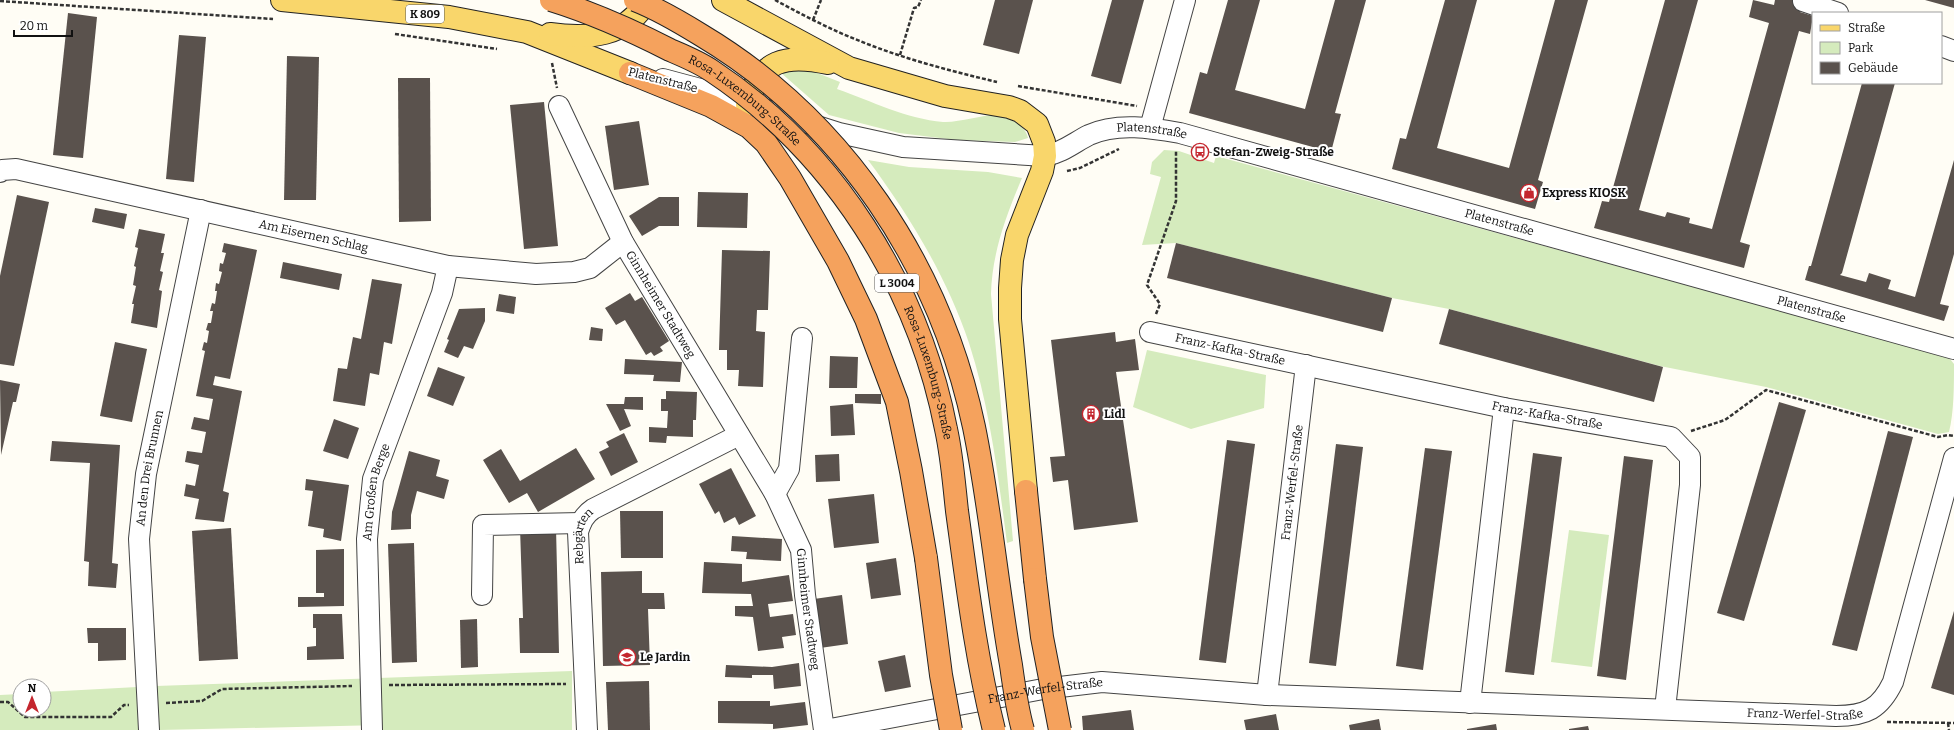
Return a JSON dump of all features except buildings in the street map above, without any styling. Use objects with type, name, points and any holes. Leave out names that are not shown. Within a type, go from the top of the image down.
[{"type":"highway","name":"Rosa-Luxemburg-Straße","points":[[551,0],[587,11],[653,41],[710,70],[754,102],[793,137],[827,174],[854,210],[879,250],[901,290],[924,346],[937,388],[947,431],[972,622],[994,730]]},
{"type":"highway","name":"L 3004","points":[[635,0],[683,24],[720,46],[760,74],[807,116],[837,148],[873,192],[902,238],[928,286],[952,344],[974,428],[1002,618],[1023,730]]},
{"type":"highway","points":[[630,73],[711,106],[749,127],[766,143],[790,178],[838,261],[866,319],[897,402],[926,558],[941,675],[951,730]]},
{"type":"highway","points":[[747,104],[749,127]]},
{"type":"highway","points":[[1026,491],[1042,637],[1060,730]]},
{"type":"main road","points":[[561,0],[561,14],[566,27],[582,48],[593,57]]},
{"type":"main road","name":"K 809","points":[[527,32],[572,35],[603,34],[618,29],[634,19],[647,0]]},
{"type":"main road","points":[[723,0],[740,6],[849,68]]},
{"type":"main road","name":"Platenstraße","points":[[281,10],[449,17],[527,32],[630,73]]},
{"type":"main road","points":[[747,104],[752,89],[761,76],[774,64],[786,60],[815,60],[849,68],[945,96],[1020,111],[1037,124],[1042,132],[1045,156],[1042,171],[1018,236],[1012,260],[1010,288],[1010,319],[1026,491]]},
{"type":"street","points":[[1150,128],[1185,0]]},
{"type":"street","points":[[1803,1],[1835,12]]},
{"type":"street","points":[[1942,46],[1954,51]]},
{"type":"street","name":"Platenstraße","points":[[630,73],[686,84],[839,133],[903,147],[1045,156],[1058,152],[1091,134],[1101,131],[1150,128],[1178,140],[1954,349]]},
{"type":"street","name":"Ginnheimer Stadtweg","points":[[558,98],[623,242],[775,494],[801,550],[805,595],[825,730]]},
{"type":"street","name":"Am Eisernen Schlag","points":[[0,172],[2,170],[16,169],[448,266],[536,274],[574,272],[590,268],[623,242]]},
{"type":"street","name":"An den Drei Brunnen","points":[[149,730],[139,539],[146,474],[201,210]]},
{"type":"street","name":"Am Großen Berge","points":[[372,730],[367,539],[373,478],[442,293],[448,266]]},
{"type":"street","name":"Franz-Kafka-Straße","points":[[1150,332],[1504,408],[1671,437]]},
{"type":"street","points":[[775,494],[789,469],[802,338]]},
{"type":"street","name":"Franz-Werfel-Straße","points":[[1267,695],[1306,365]]},
{"type":"street","points":[[1470,703],[1504,408]]},
{"type":"street","name":"Rebgärten","points":[[587,730],[578,532],[581,522],[586,514],[593,509],[739,435]]},
{"type":"street","points":[[1665,709],[1690,485],[1690,457],[1671,437]]},
{"type":"street","name":"Franz-Werfel-Straße","points":[[825,730],[1043,689],[1102,682],[1203,698],[1267,695],[1850,716],[1869,711],[1887,695],[1893,682],[1954,458]]},
{"type":"street","points":[[482,595],[483,525],[581,522]]},
{"type":"path","points":[[775,0],[813,20],[860,41],[957,73],[1002,83]]},
{"type":"path","points":[[813,20],[821,0]]},
{"type":"path","points":[[900,55],[914,8],[920,5],[922,0]]},
{"type":"path","points":[[0,1],[281,10]]},
{"type":"path","points":[[390,33],[499,49]]},
{"type":"path","points":[[552,63],[558,98]]},
{"type":"path","points":[[1017,86],[1140,106]]},
{"type":"path","points":[[1150,332],[1160,304],[1147,285],[1176,201],[1178,140]]},
{"type":"path","points":[[1065,171],[1080,168],[1112,151],[1125,147]]},
{"type":"path","points":[[1671,437],[1725,420],[1766,390],[1938,437],[1948,435],[1954,436]]},
{"type":"path","points":[[0,702],[8,702],[25,717],[111,717],[124,705],[148,704]]},
{"type":"path","points":[[1869,711],[1878,722],[1954,723]]},
{"type":"path","points":[[1948,723],[1949,730]]},
{"type":"green space","points":[[796,69],[812,71],[840,82],[837,89],[889,109],[916,117],[950,122],[991,115],[1004,116],[1019,124],[1027,134],[1028,138],[1015,142],[956,140],[899,133],[829,115],[780,72]]},
{"type":"green space","points":[[1164,150],[1179,151],[1214,163],[1216,156],[1938,354],[1950,359],[1954,364],[1953,408],[1949,432],[1938,434],[1766,387],[1660,366],[1449,309],[1392,298],[1176,243],[1142,245],[1161,177],[1150,174],[1152,162]]},
{"type":"green space","points":[[868,160],[909,167],[988,172],[1022,178],[997,249],[991,294],[1013,541],[1007,543],[997,467],[983,392],[960,318],[950,294],[926,247]]},
{"type":"green space","points":[[1147,350],[1266,375],[1264,408],[1191,429],[1133,407]]},
{"type":"green space","points":[[1569,530],[1609,535],[1592,667],[1551,662]]},
{"type":"green space","points":[[572,671],[572,730],[382,730],[382,725],[160,730],[0,730],[0,695],[12,694],[12,718],[52,718],[52,692],[156,686]]},
{"type":"place","name":"Stefan-Zweig-Straße","points":[[1200,152]]},
{"type":"place","name":"Express KIOSK","points":[[1529,193]]},
{"type":"place","name":"Lidl","points":[[1091,414]]},
{"type":"place","name":"Le Jardin","points":[[627,657]]}]
